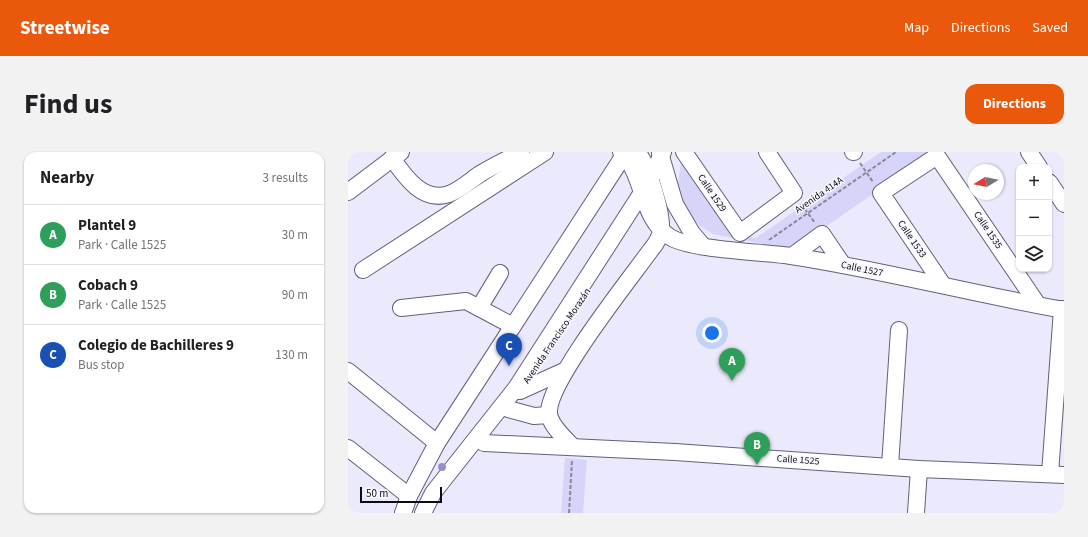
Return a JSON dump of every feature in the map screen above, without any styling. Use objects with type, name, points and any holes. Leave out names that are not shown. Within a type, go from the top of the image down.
[{"type":"street","points":[[348,192],[396,155],[407,180],[424,192],[435,196],[450,194],[485,171],[521,152]]},
{"type":"street","points":[[363,270],[545,152]]},
{"type":"street","name":"Calle 1529","points":[[684,152],[740,233],[794,192]]},
{"type":"street","points":[[767,152],[794,192]]},
{"type":"street","points":[[1029,152],[1037,164]]},
{"type":"street","points":[[403,513],[408,496],[437,443],[628,154]]},
{"type":"street","points":[[412,513],[415,501],[449,432],[599,208],[628,154]]},
{"type":"street","name":"Calle 1527","points":[[628,154],[647,191],[653,220],[661,230],[677,240],[703,246],[792,256],[843,265],[1063,310]]},
{"type":"street","points":[[664,156],[678,209],[692,233],[703,246]]},
{"type":"street","name":"Avenida Francisco Morazán","points":[[432,513],[444,493],[484,443],[520,391],[647,191],[664,156]]},
{"type":"street","name":"Calle 1535","points":[[881,193],[937,156],[1038,305]]},
{"type":"street","points":[[1052,186],[1064,204]]},
{"type":"street","points":[[423,513],[433,493],[516,388],[647,191]]},
{"type":"street","name":"Calle 1533","points":[[881,193],[943,285]]},
{"type":"street","points":[[573,447],[557,430],[549,415],[549,402],[564,372],[657,242],[661,230]]},
{"type":"street","points":[[792,256],[822,234],[843,265]]},
{"type":"street","points":[[479,308],[500,273]]},
{"type":"street","points":[[401,308],[466,301],[513,326]]},
{"type":"street","points":[[1057,467],[1063,310]]},
{"type":"street","points":[[890,466],[899,330]]},
{"type":"street","points":[[348,371],[437,443]]},
{"type":"street","points":[[520,391],[564,372]]},
{"type":"street","points":[[508,409],[534,416],[549,415]]},
{"type":"street","name":"Calle 1525","points":[[484,443],[573,447],[919,469],[1057,467]]},
{"type":"street","points":[[348,448],[408,496]]},
{"type":"street","points":[[916,513],[919,469]]},
{"type":"path","points":[[854,152],[881,193]]},
{"type":"path","name":"Avenida 414A","points":[[752,251],[896,152]]},
{"type":"path","points":[[794,192],[822,234]]},
{"type":"path","points":[[569,513],[573,447]]},
{"type":"shaded area","points":[[881,152],[934,152],[792,250],[713,234],[700,226],[685,208],[678,184],[682,154],[737,235],[756,238]]},
{"type":"shaded area","points":[[565,458],[587,460],[583,513],[561,513]]},
{"type":"place","name":"Colegio de Bachilleres 9","points":[[509,366]]},
{"type":"place","name":"Plantel 9","points":[[732,381]]},
{"type":"place","name":"Cobach 9","points":[[757,465]]}]
